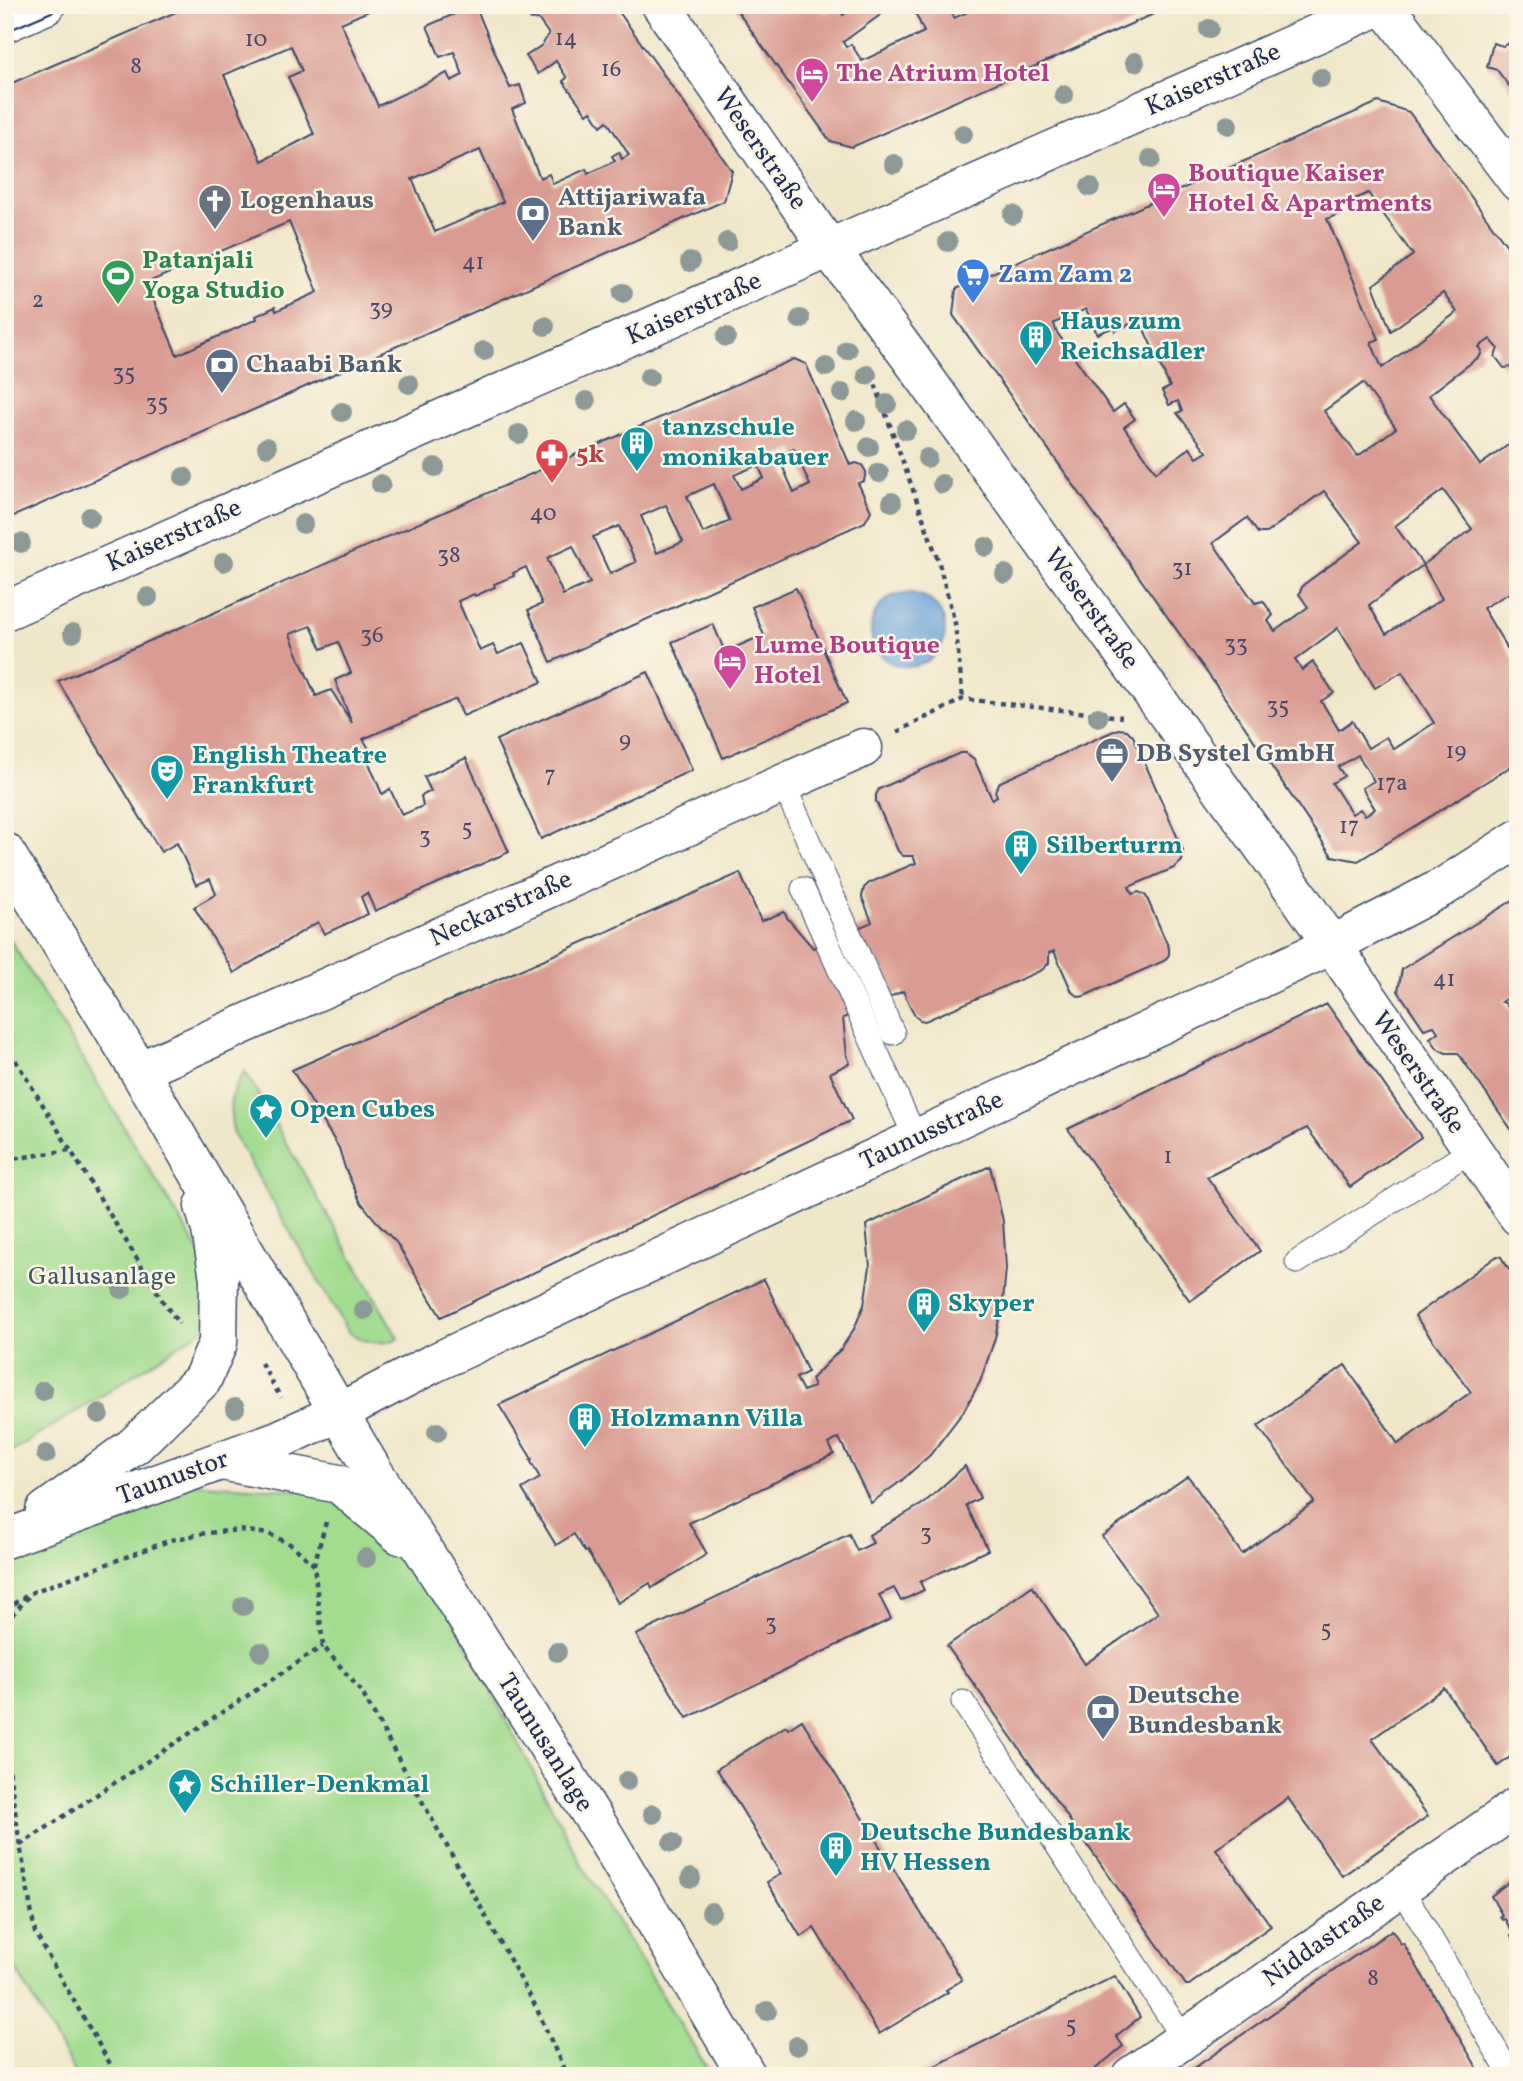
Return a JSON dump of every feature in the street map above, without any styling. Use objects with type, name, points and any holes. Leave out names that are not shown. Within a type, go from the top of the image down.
[{"type":"street","points":[[5,23],[47,5]]},
{"type":"street","name":"Weserstraße","points":[[661,5],[829,248],[1297,894],[1330,946],[1518,1216]]},
{"type":"street","points":[[1383,5],[1518,182]]},
{"type":"street","name":"Kaiserstraße","points":[[5,611],[1383,5]]},
{"type":"street","name":"Neckarstraße","points":[[139,1071],[863,748]]},
{"type":"street","name":"Taunusstraße","points":[[340,1412],[432,1364],[1330,946],[1444,886],[1518,839]]},
{"type":"street","points":[[5,852],[139,1071],[340,1412]]},
{"type":"street","points":[[5,1538],[135,1445],[202,1380],[218,1343],[219,1278],[211,1230],[191,1163]]},
{"type":"street","name":"Taunustor","points":[[5,1538],[278,1440],[340,1412]]},
{"type":"street","name":"Taunusanlage","points":[[340,1412],[373,1471],[606,1838],[747,2076]]},
{"type":"street","points":[[222,1461],[339,1484],[429,1559]]},
{"type":"street","name":"Niddastraße","points":[[1131,2076],[1518,1806]]},
{"type":"lane","points":[[783,783],[894,1033]]},
{"type":"lane","points":[[803,890],[916,1139]]},
{"type":"lane","points":[[1297,1262],[1472,1150]]},
{"type":"lane","points":[[962,1702],[1184,2039]]},
{"type":"lane","points":[[1401,1887],[1511,2076]]},
{"type":"path","points":[[869,364],[938,560],[955,623],[963,699]]},
{"type":"path","points":[[863,748],[963,699],[1126,718]]},
{"type":"path","points":[[5,1043],[164,1303],[184,1331]]},
{"type":"path","points":[[5,1160],[71,1150]]},
{"type":"path","points":[[261,1363],[282,1399]]},
{"type":"path","points":[[326,1521],[313,1564],[323,1646],[361,1691],[536,2007],[567,2076]]},
{"type":"path","points":[[5,1609],[33,1592],[171,1540],[206,1533],[240,1530],[269,1534],[292,1545],[313,1564]]},
{"type":"path","points":[[5,1623],[33,1592]]},
{"type":"path","points":[[20,1845],[323,1646]]},
{"type":"path","points":[[5,1741],[35,1933],[117,2076]]},
{"type":"green space","name":"Gallusanlage","points":[[5,931],[210,1269],[212,1323],[108,1392],[5,1455]]},
{"type":"green space","points":[[245,1071],[398,1338],[372,1342],[348,1332],[234,1135],[232,1095]]},
{"type":"green space","points":[[169,1482],[333,1492],[425,1566],[583,1867],[712,2076],[77,2076],[5,1950],[5,1539]]},
{"type":"water","points":[[901,593],[915,593],[929,599],[939,609],[945,630],[943,644],[929,661],[915,667],[901,667],[887,661],[877,651],[871,637],[871,623],[877,609],[887,599]]},
{"type":"building","points":[[192,5],[382,5],[341,23],[378,106],[447,73],[451,81],[463,75],[454,52],[440,57],[427,26],[475,5],[510,88],[520,85],[526,103],[512,109],[540,178],[549,174],[553,184],[586,169],[588,174],[615,161],[612,156],[619,152],[622,159],[629,155],[607,121],[601,126],[591,111],[587,114],[563,81],[567,78],[556,61],[538,74],[526,56],[542,45],[549,34],[538,19],[531,20],[524,10],[526,5],[614,5],[732,171],[724,201],[5,520],[5,86]],"holes":[[[291,46],[302,71],[288,77],[314,134],[262,161],[224,75]],[[480,150],[503,202],[435,232],[412,179]],[[289,222],[318,292],[276,311],[275,307],[256,316],[257,319],[177,355],[146,283]]]},
{"type":"building","points":[[733,5],[820,5],[825,13],[836,5],[843,15],[857,5],[894,5],[843,42],[846,47],[851,44],[862,61],[924,32],[912,5],[949,5],[954,18],[975,5],[1174,5],[852,147],[830,141]]},
{"type":"building","points":[[1518,39],[1518,98],[1497,70],[1487,67],[1493,43],[1503,46]]},
{"type":"building","points":[[1378,102],[1409,112],[1518,261],[1518,375],[1512,367],[1504,368],[1495,356],[1498,348],[1490,339],[1479,347],[1482,351],[1480,356],[1429,395],[1480,465],[1518,438],[1518,588],[1483,608],[1518,666],[1518,762],[1358,861],[1332,856],[1230,705],[953,315],[956,289]],"holes":[[[1368,193],[1413,255],[1373,285],[1391,331],[1443,293],[1457,312],[1382,368],[1371,342],[1379,339],[1327,219],[1339,214],[1336,208]],[[1086,309],[1097,334],[1114,327],[1115,331],[1130,324],[1143,327],[1170,387],[1162,391],[1169,405],[1178,401],[1182,411],[1177,413],[1207,452],[1197,458],[1190,448],[1156,472],[1124,427],[1135,419],[1124,404],[1113,412],[1056,331],[1054,323]],[[1363,383],[1396,428],[1358,456],[1324,411]],[[1443,490],[1472,529],[1423,565],[1395,526]],[[1324,491],[1362,542],[1303,585],[1299,594],[1308,607],[1275,631],[1268,621],[1273,615],[1263,601],[1255,603],[1213,543],[1247,518],[1258,533],[1266,533]],[[1423,565],[1442,599],[1386,634],[1369,605]],[[1338,628],[1375,688],[1402,672],[1434,723],[1394,749],[1386,737],[1368,748],[1352,721],[1339,730],[1321,701],[1334,693],[1313,662],[1302,670],[1295,660]],[[1358,755],[1374,781],[1362,788],[1375,809],[1365,815],[1360,809],[1352,814],[1332,783],[1344,776],[1338,767]]]},
{"type":"building","points":[[794,359],[806,364],[850,465],[862,465],[866,472],[864,481],[858,483],[871,511],[865,522],[551,662],[528,610],[542,604],[526,567],[513,573],[514,576],[494,584],[495,587],[458,601],[480,651],[493,645],[498,654],[524,643],[542,682],[463,716],[456,699],[363,739],[375,758],[368,761],[382,794],[390,789],[402,815],[423,806],[421,796],[431,791],[424,777],[466,758],[509,852],[375,911],[367,893],[361,897],[368,914],[324,934],[318,922],[234,973],[194,907],[216,894],[210,879],[196,885],[177,843],[161,852],[58,681]],"holes":[[[794,449],[810,485],[794,493],[778,456]],[[758,465],[764,478],[741,489],[734,475]],[[714,484],[730,521],[703,533],[687,496]],[[666,505],[683,542],[657,553],[641,516]],[[619,526],[636,562],[610,574],[593,537]],[[573,546],[590,583],[563,595],[547,558]],[[311,626],[322,649],[338,642],[351,673],[335,680],[352,723],[331,690],[316,696],[290,634]]]},
{"type":"building","points":[[796,588],[847,703],[723,758],[672,642],[713,624],[725,652],[764,635],[752,607]]},
{"type":"building","points":[[648,672],[692,770],[541,839],[496,740]]},
{"type":"building","points":[[1118,729],[1127,730],[1133,736],[1183,850],[1182,861],[1174,868],[1129,887],[1132,894],[1139,892],[1146,896],[1169,948],[1169,955],[1164,961],[1080,997],[1072,992],[1054,951],[1049,953],[1049,963],[1042,970],[925,1021],[915,1016],[903,991],[843,1018],[850,1063],[830,1073],[852,1120],[441,1317],[396,1242],[360,1201],[339,1148],[292,1070],[740,873],[761,921],[784,912],[813,948],[872,922],[862,897],[864,888],[869,883],[916,863],[913,856],[903,856],[898,851],[876,801],[879,789],[960,753],[966,753],[974,759],[992,799],[997,796],[995,791],[1000,782]]},
{"type":"building","points":[[1518,897],[1518,991],[1502,1002],[1511,1012],[1518,1010],[1518,1139],[1458,1053],[1446,1053],[1438,1049],[1430,1038],[1438,1032],[1434,1026],[1424,1029],[1398,991],[1402,969]]},
{"type":"building","points":[[1327,1004],[1421,1137],[1350,1187],[1307,1128],[1207,1177],[1260,1251],[1190,1301],[1068,1129]]},
{"type":"building","points":[[990,1166],[1003,1221],[1006,1268],[1003,1301],[995,1338],[980,1382],[963,1412],[930,1455],[901,1481],[871,1503],[839,1438],[829,1444],[834,1454],[689,1523],[707,1554],[652,1588],[650,1583],[618,1603],[574,1534],[556,1545],[522,1489],[540,1478],[530,1460],[532,1459],[499,1405],[764,1279],[808,1372],[796,1378],[803,1391],[814,1387],[811,1379],[841,1349],[854,1329],[864,1305],[870,1267],[866,1225]]},
{"type":"building","points":[[1497,1256],[1501,1257],[1518,1283],[1518,1751],[1498,1766],[1444,1688],[1372,1739],[1428,1816],[1342,1876],[1288,1798],[1216,1849],[1271,1926],[1186,1985],[947,1646],[1032,1586],[1085,1664],[1158,1613],[1102,1536],[1188,1476],[1242,1554],[1314,1502],[1258,1426],[1345,1365],[1398,1444],[1471,1392],[1415,1316]]},
{"type":"building","points":[[965,1466],[980,1498],[966,1505],[988,1550],[920,1582],[924,1590],[901,1601],[894,1588],[879,1595],[891,1619],[687,1718],[636,1635],[849,1534],[857,1551],[873,1543],[869,1535],[924,1503]]},
{"type":"building","name":"Deutsche Bundesbank HV Hessen","points":[[802,1720],[962,1980],[946,1990],[948,1992],[879,2034],[814,1928],[801,1937],[767,1882],[781,1874],[717,1769],[786,1726],[788,1729]]},
{"type":"building","points":[[1518,1877],[1518,1942],[1511,1936],[1513,1934],[1505,1919],[1502,1920],[1491,1896]]},
{"type":"building","points":[[1392,1930],[1401,1944],[1403,1943],[1482,2076],[1183,2076]]},
{"type":"building","points":[[1115,1976],[1140,2017],[1116,2036],[1123,2046],[1087,2076],[915,2076]]},
{"type":"tram line","points":[[5,14],[26,5]]},
{"type":"tram line","points":[[5,32],[68,5]]},
{"type":"place","name":"The Atrium Hotel","points":[[812,104]]},
{"type":"place","name":"Boutique Kaiser Hotel & Apartments","points":[[1164,219]]},
{"type":"place","name":"Logenhaus","points":[[215,231]]},
{"type":"place","name":"Attijariwafa Bank","points":[[533,243]]},
{"type":"place","name":"Zam Zam 2","points":[[973,305]]},
{"type":"place","name":"Patanjali Yoga Studio","points":[[118,306]]},
{"type":"place","name":"Haus zum Reichsadler","points":[[1036,367]]},
{"type":"place","name":"Chaabi Bank","points":[[222,395]]},
{"type":"place","name":"tanzschule monikabauer","points":[[637,473]]},
{"type":"place","name":"5k","points":[[552,485]]},
{"type":"place","name":"Lume Boutique Hotel","points":[[730,691]]},
{"type":"place","name":"DB Systel GmbH","points":[[1112,784]]},
{"type":"place","name":"English Theatre Frankfurt","points":[[167,801]]},
{"type":"place","name":"Silberturm","points":[[1021,876]]},
{"type":"place","name":"Open Cubes","points":[[266,1140]]},
{"type":"place","name":"Skyper","points":[[924,1334]]},
{"type":"place","name":"Holzmann Villa","points":[[585,1449]]},
{"type":"place","name":"Deutsche Bundesbank","points":[[1103,1741]]},
{"type":"place","name":"Schiller-Denkmal","points":[[185,1815]]},
{"type":"place","name":"Deutsche Bundesbank HV Hessen","points":[[836,1878]]}]
